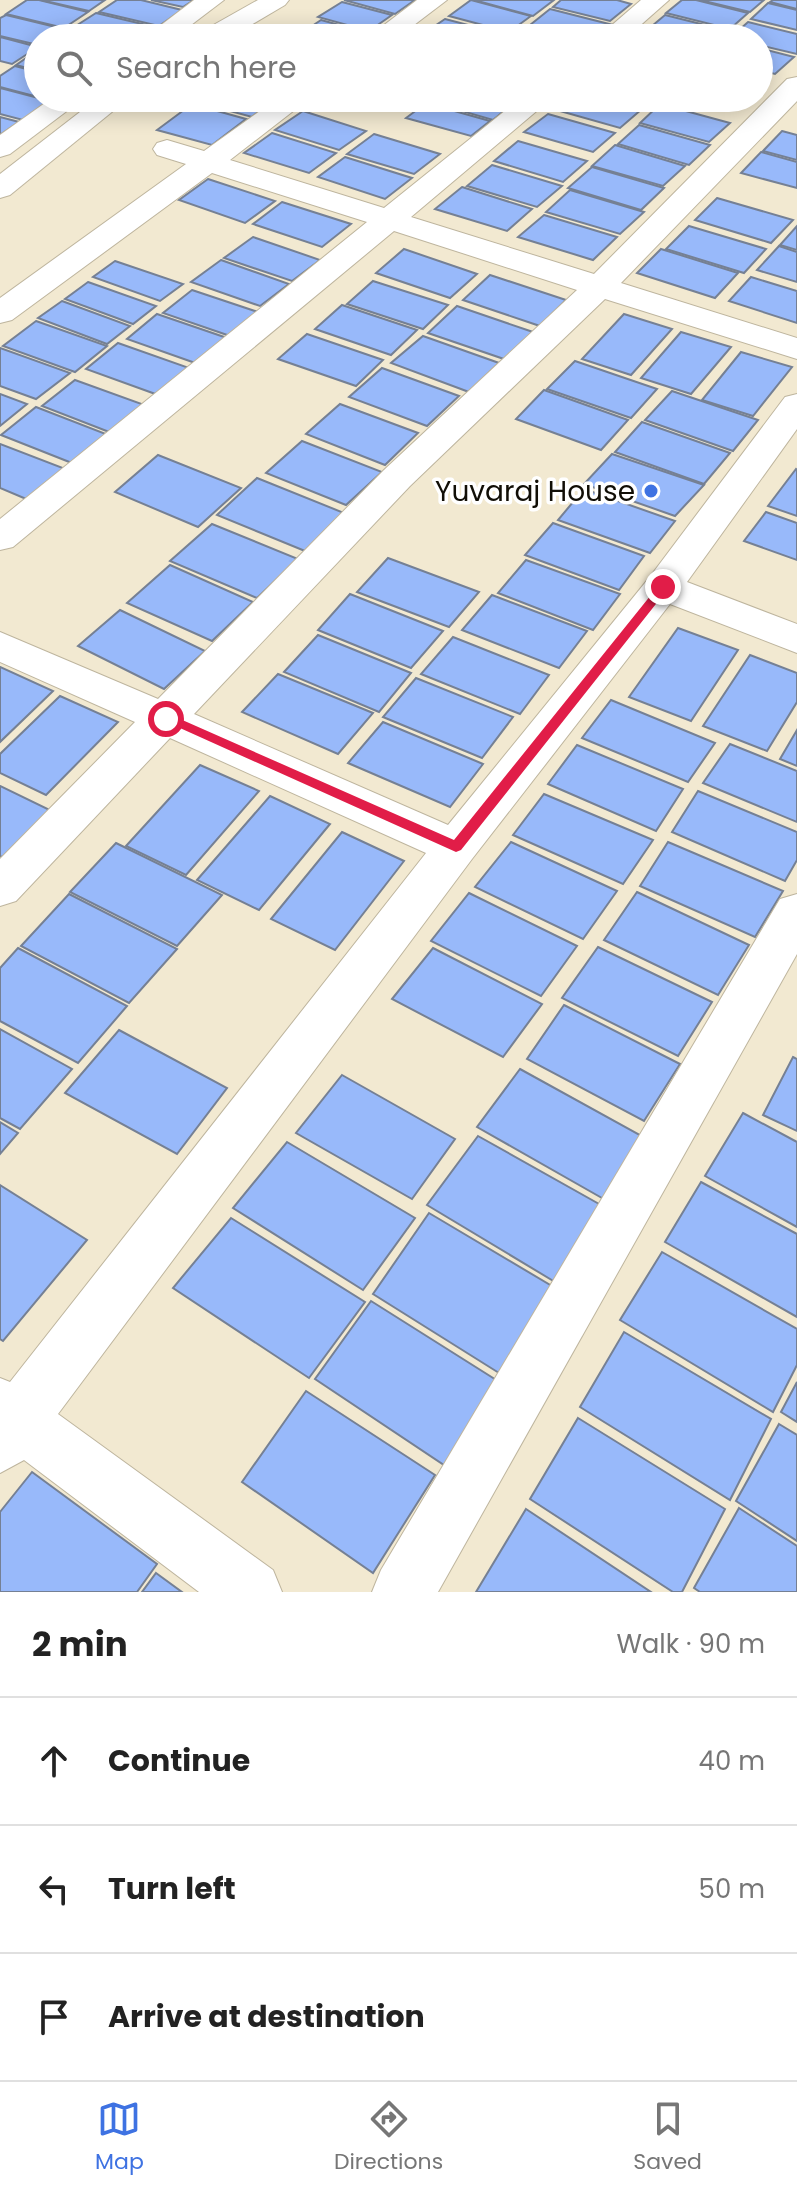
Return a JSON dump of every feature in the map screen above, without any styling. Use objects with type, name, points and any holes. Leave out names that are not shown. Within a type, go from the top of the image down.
[{"type":"street","points":[[177,24],[211,0]]},
{"type":"street","points":[[234,24],[276,0]]},
{"type":"street","points":[[400,24],[434,0]]},
{"type":"street","points":[[627,24],[656,0]]},
{"type":"street","points":[[773,109],[797,85]]},
{"type":"street","points":[[0,148],[50,112]]},
{"type":"street","points":[[1,188],[97,112]]},
{"type":"street","points":[[0,313],[276,112]]},
{"type":"street","points":[[0,538],[521,112]]},
{"type":"street","points":[[0,888],[397,478],[601,285],[771,112]]},
{"type":"street","points":[[167,149],[797,349]]},
{"type":"street","points":[[251,1592],[6,1423],[663,587],[797,404]]},
{"type":"street","points":[[663,587],[797,639]]},
{"type":"street","points":[[0,646],[456,847]]},
{"type":"street","points":[[403,1592],[797,912]]},
{"type":"building","points":[[27,0],[88,12],[70,24],[47,24],[6,14]]},
{"type":"building","points":[[41,0],[105,0],[89,11]]},
{"type":"building","points":[[117,0],[141,0],[182,10],[162,24],[99,12]]},
{"type":"building","points":[[151,0],[194,0],[183,7]]},
{"type":"building","points":[[344,0],[415,0],[395,14]]},
{"type":"building","points":[[471,0],[531,16],[520,24],[479,24],[449,16]]},
{"type":"building","points":[[474,0],[554,0],[533,16]]},
{"type":"building","points":[[561,0],[617,0],[631,4],[610,21],[553,7]]},
{"type":"building","points":[[682,0],[696,0],[748,13],[736,24],[710,24],[666,13]]},
{"type":"building","points":[[700,0],[764,0],[750,12]]},
{"type":"building","points":[[797,0],[797,9],[770,2]]},
{"type":"building","points":[[342,2],[392,15],[379,24],[344,24],[318,17]]},
{"type":"building","points":[[768,3],[797,10],[797,30],[773,24],[751,19]]},
{"type":"building","points":[[550,9],[609,24],[531,24]]},
{"type":"building","points":[[96,13],[142,24],[79,24]]},
{"type":"building","points":[[6,15],[43,24],[24,24],[24,42],[0,36],[0,18]]},
{"type":"building","points":[[665,15],[701,24],[654,24]]},
{"type":"building","points":[[445,19],[464,24],[438,24]]},
{"type":"building","points":[[321,20],[336,24],[315,24]]},
{"type":"building","points":[[773,28],[797,34],[797,54],[773,48]]},
{"type":"building","points":[[0,37],[24,43],[24,56],[12,64],[0,61]]},
{"type":"building","points":[[773,52],[794,57],[775,74]]},
{"type":"building","points":[[15,66],[24,68],[24,93],[0,87],[0,76]]},
{"type":"building","points":[[0,88],[24,94],[24,112],[34,112],[23,120],[0,114]]},
{"type":"building","points":[[181,112],[221,112],[246,119],[212,145],[157,130]]},
{"type":"building","points":[[234,112],[258,112],[252,117]]},
{"type":"building","points":[[306,112],[366,131],[339,150],[275,130]]},
{"type":"building","points":[[414,112],[458,112],[490,121],[471,136],[406,118]]},
{"type":"building","points":[[465,112],[503,112],[493,120]]},
{"type":"building","points":[[564,112],[639,112],[620,128]]},
{"type":"building","points":[[652,112],[689,112],[730,123],[709,142],[640,123]]},
{"type":"building","points":[[548,114],[615,133],[593,152],[524,132]]},
{"type":"building","points":[[0,117],[19,122],[0,135]]},
{"type":"building","points":[[639,125],[710,145],[689,165],[618,144]]},
{"type":"building","points":[[782,131],[797,135],[797,160],[763,151]]},
{"type":"building","points":[[272,133],[336,153],[309,173],[244,153]]},
{"type":"building","points":[[374,134],[440,154],[414,174],[347,154]]},
{"type":"building","points":[[518,141],[587,161],[563,182],[494,161]]},
{"type":"building","points":[[615,145],[685,166],[663,186],[592,166]]},
{"type":"building","points":[[761,152],[797,162],[797,188],[741,173]]},
{"type":"building","points":[[345,157],[412,178],[385,199],[318,177]]},
{"type":"building","points":[[492,165],[562,186],[537,207],[467,186]]},
{"type":"building","points":[[592,167],[664,188],[641,210],[568,188]]},
{"type":"building","points":[[208,179],[275,201],[245,223],[179,200]]},
{"type":"building","points":[[462,187],[532,209],[507,231],[435,209]]},
{"type":"building","points":[[570,190],[644,212],[620,234],[546,212]]},
{"type":"building","points":[[717,198],[793,220],[771,243],[695,220]]},
{"type":"building","points":[[282,202],[351,224],[322,247],[253,224]]},
{"type":"building","points":[[544,215],[617,237],[593,260],[518,237]]},
{"type":"building","points":[[689,226],[766,249],[744,273],[666,249]]},
{"type":"building","points":[[797,226],[797,250],[780,245]]},
{"type":"building","points":[[253,237],[320,260],[292,281],[224,258]]},
{"type":"building","points":[[779,246],[797,252],[797,282],[757,270]]},
{"type":"building","points":[[404,249],[477,274],[450,298],[376,273]]},
{"type":"building","points":[[661,249],[738,273],[715,298],[637,273]]},
{"type":"building","points":[[221,260],[289,284],[260,306],[191,282]]},
{"type":"building","points":[[115,261],[183,284],[160,301],[93,277]]},
{"type":"building","points":[[490,275],[566,300],[540,326],[463,300]]},
{"type":"building","points":[[751,277],[797,291],[797,323],[729,301]]},
{"type":"building","points":[[373,281],[448,305],[423,329],[347,304]]},
{"type":"building","points":[[88,282],[156,306],[133,324],[65,299]]},
{"type":"building","points":[[192,290],[264,314],[236,338],[163,313]]},
{"type":"building","points":[[62,301],[130,326],[107,344],[38,318]]},
{"type":"building","points":[[342,305],[417,330],[391,355],[315,329]]},
{"type":"building","points":[[457,306],[533,332],[504,359],[428,333]]},
{"type":"building","points":[[157,314],[230,339],[201,365],[127,339]]},
{"type":"building","points":[[624,314],[672,329],[631,375],[582,359]]},
{"type":"building","points":[[36,321],[107,346],[75,372],[3,346]]},
{"type":"building","points":[[681,332],[731,347],[691,394],[641,378]]},
{"type":"building","points":[[307,334],[383,360],[356,386],[278,359]]},
{"type":"building","points":[[423,336],[499,363],[469,392],[391,363]]},
{"type":"building","points":[[118,343],[192,369],[161,396],[86,369]]},
{"type":"building","points":[[0,348],[70,373],[36,399],[0,386]]},
{"type":"building","points":[[741,352],[792,367],[753,416],[702,400]]},
{"type":"building","points":[[575,361],[657,389],[631,418],[547,389]]},
{"type":"building","points":[[382,368],[459,396],[427,426],[349,397]]},
{"type":"building","points":[[75,380],[150,407],[117,435],[42,406]]},
{"type":"building","points":[[544,390],[628,420],[601,450],[516,419]]},
{"type":"building","points":[[672,391],[758,420],[733,451],[645,420]]},
{"type":"building","points":[[0,394],[27,404],[0,426]]},
{"type":"building","points":[[340,404],[418,433],[385,465],[306,434]]},
{"type":"building","points":[[36,407],[111,436],[77,465],[1,435]]},
{"type":"building","points":[[642,422],[730,453],[704,484],[615,452]]},
{"type":"building","points":[[302,441],[382,472],[346,505],[266,473]]},
{"type":"building","points":[[0,444],[68,470],[31,501],[0,488]]},
{"type":"building","name":"Yuvaraj House","points":[[612,454],[704,485],[675,516],[584,484]]},
{"type":"building","points":[[158,455],[241,488],[198,527],[115,492]]},
{"type":"building","points":[[797,470],[797,516],[768,506]]},
{"type":"building","points":[[257,478],[344,513],[305,551],[217,515]]},
{"type":"building","points":[[584,489],[675,521],[650,553],[558,520]]},
{"type":"building","points":[[766,512],[797,523],[797,560],[744,541]]},
{"type":"building","points":[[553,523],[644,556],[619,590],[525,555]]},
{"type":"building","points":[[212,524],[298,559],[257,598],[170,561]]},
{"type":"building","points":[[388,558],[479,592],[449,627],[357,592]]},
{"type":"building","points":[[526,560],[620,594],[593,630],[498,593]]},
{"type":"building","points":[[170,565],[253,602],[212,641],[127,603]]},
{"type":"building","points":[[350,594],[443,631],[411,668],[318,630]]},
{"type":"building","points":[[492,595],[587,631],[559,668],[462,630]]},
{"type":"building","points":[[120,610],[205,651],[164,689],[78,646]]},
{"type":"building","points":[[678,628],[738,650],[691,721],[629,697]]},
{"type":"building","points":[[318,635],[411,673],[379,712],[284,672]]},
{"type":"building","points":[[453,637],[549,675],[520,714],[421,674]]},
{"type":"building","points":[[750,655],[797,673],[797,702],[767,751],[703,726]]},
{"type":"building","points":[[0,667],[53,691],[0,742]]},
{"type":"building","points":[[278,674],[373,713],[338,754],[242,712]]},
{"type":"building","points":[[416,678],[513,717],[482,758],[383,717]]},
{"type":"building","points":[[60,696],[118,722],[46,795],[0,773],[0,754]]},
{"type":"building","points":[[611,700],[715,743],[688,782],[582,738]]},
{"type":"building","points":[[383,722],[483,764],[450,807],[348,763]]},
{"type":"building","points":[[797,730],[797,766],[780,759]]},
{"type":"building","points":[[730,744],[797,771],[797,822],[703,783]]},
{"type":"building","points":[[577,745],[683,789],[656,831],[548,784]]},
{"type":"building","points":[[200,765],[259,791],[186,875],[126,846]]},
{"type":"building","points":[[0,786],[60,815],[12,862],[0,856]]},
{"type":"building","points":[[698,791],[797,832],[797,860],[785,881],[672,832]]},
{"type":"building","points":[[544,794],[653,840],[623,884],[513,835]]},
{"type":"building","points":[[270,796],[330,824],[259,910],[197,880]]},
{"type":"building","points":[[342,832],[404,861],[335,950],[271,919]]},
{"type":"building","points":[[511,842],[617,891],[583,939],[475,887]]},
{"type":"building","points":[[668,842],[783,891],[755,937],[640,886]]},
{"type":"building","points":[[116,843],[222,895],[177,946],[70,892]]},
{"type":"building","points":[[637,892],[749,945],[718,995],[604,940]]},
{"type":"building","points":[[469,893],[577,946],[541,996],[431,941]]},
{"type":"building","points":[[69,894],[177,949],[129,1003],[21,946]]},
{"type":"building","points":[[598,947],[712,1002],[678,1056],[562,998]]},
{"type":"building","points":[[18,948],[127,1006],[78,1063],[0,1021],[0,968]]},
{"type":"building","points":[[433,948],[542,1004],[503,1057],[392,999]]},
{"type":"building","points":[[564,1005],[680,1064],[644,1121],[527,1059]]},
{"type":"building","points":[[0,1029],[72,1069],[20,1129],[0,1118]]},
{"type":"building","points":[[119,1030],[227,1088],[177,1154],[65,1093]]},
{"type":"building","points":[[793,1057],[797,1059],[797,1131],[763,1115]]},
{"type":"building","points":[[520,1069],[649,1140],[609,1202],[477,1127]]},
{"type":"building","points":[[342,1075],[455,1139],[412,1199],[296,1133]]},
{"type":"building","points":[[743,1113],[797,1142],[797,1227],[705,1176]]},
{"type":"building","points":[[0,1122],[18,1133],[0,1154]]},
{"type":"building","points":[[478,1136],[608,1209],[560,1285],[427,1205]]},
{"type":"building","points":[[287,1142],[415,1218],[363,1290],[233,1208]]},
{"type":"building","points":[[701,1182],[797,1234],[797,1317],[665,1242]]},
{"type":"building","points":[[0,1185],[87,1240],[3,1341],[0,1339]]},
{"type":"building","points":[[429,1213],[562,1292],[507,1378],[373,1294]]},
{"type":"building","points":[[231,1218],[365,1302],[309,1378],[173,1288]]},
{"type":"building","points":[[662,1252],[797,1329],[797,1365],[773,1412],[620,1320]]},
{"type":"building","points":[[371,1301],[501,1383],[447,1467],[315,1379]]},
{"type":"building","points":[[624,1332],[771,1419],[730,1500],[580,1407]]},
{"type":"building","points":[[797,1382],[797,1422],[781,1412]]},
{"type":"building","points":[[306,1391],[435,1475],[373,1573],[242,1482]]},
{"type":"building","points":[[578,1418],[725,1509],[682,1592],[673,1592],[530,1499]]},
{"type":"building","points":[[779,1424],[797,1435],[797,1541],[736,1501]]},
{"type":"building","points":[[32,1472],[157,1564],[137,1592],[0,1592],[0,1512]]},
{"type":"building","points":[[739,1508],[797,1546],[797,1592],[700,1592],[694,1588]]},
{"type":"building","points":[[526,1509],[651,1592],[476,1592]]},
{"type":"building","points":[[156,1573],[182,1592],[142,1592]]},
{"type":"place","name":"Yuvaraj House","points":[[651,491]]},
{"type":"route","points":[[166,719],[456,847],[663,587]]}]
